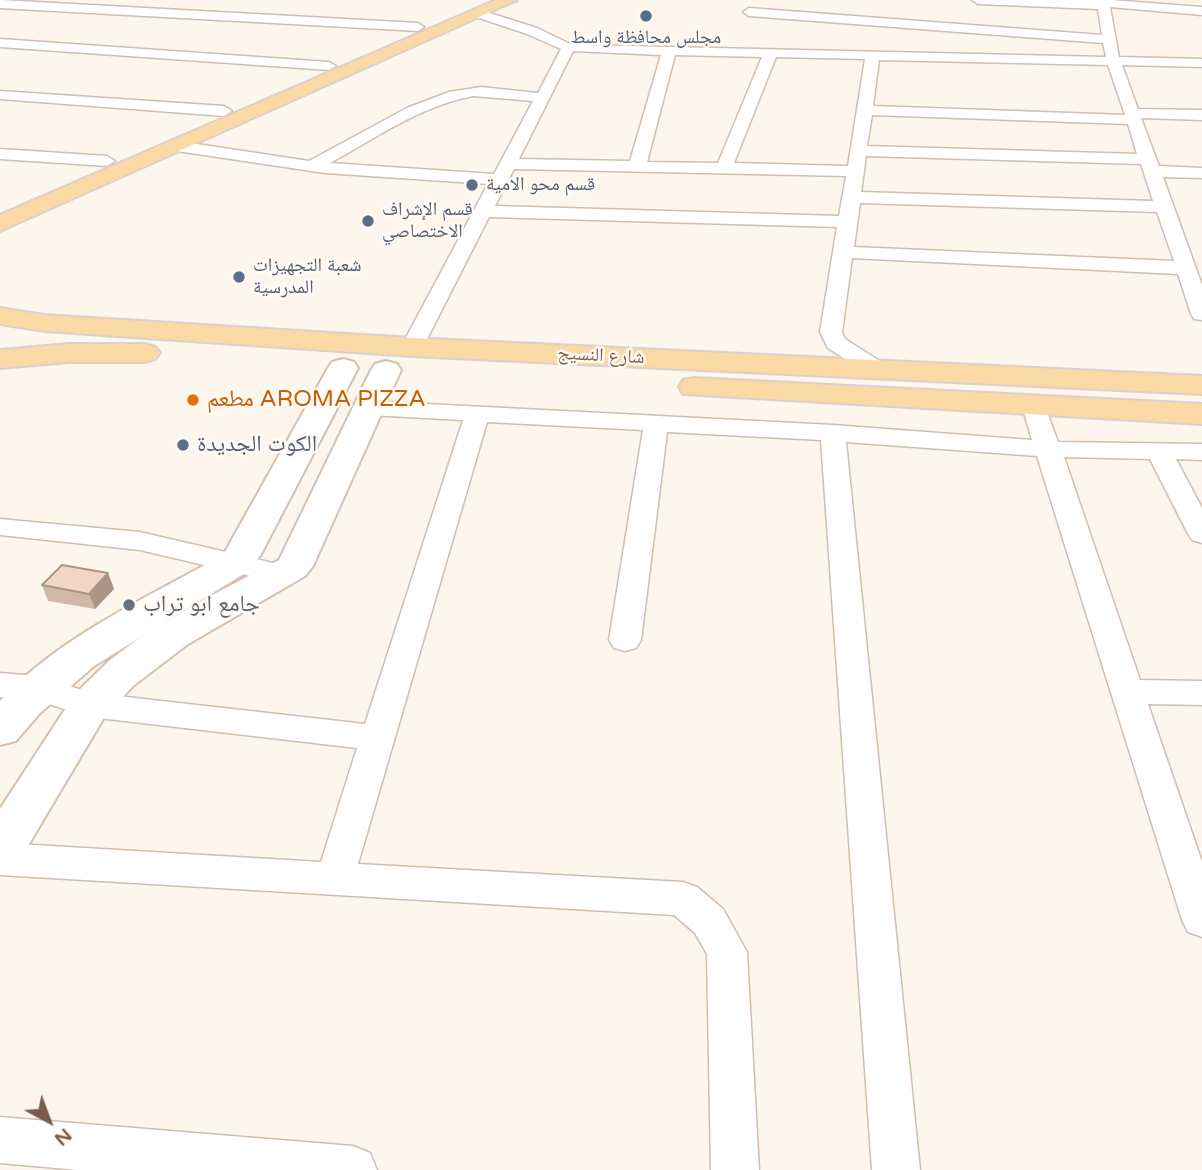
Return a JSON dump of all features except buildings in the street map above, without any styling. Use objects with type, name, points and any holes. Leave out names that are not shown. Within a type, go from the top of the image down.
[{"type":"main road","points":[[0,208],[418,27],[480,6],[509,0]]},
{"type":"main road","points":[[0,224],[304,89],[480,6]]},
{"type":"main road","points":[[283,86],[304,89]]},
{"type":"main road","name":"شارع النسيج","points":[[0,316],[44,323],[399,358],[1034,406],[1202,414]]},
{"type":"main road","name":"شارع النسيج","points":[[0,359],[69,353],[130,352],[343,368],[399,358],[878,370],[1202,385]]},
{"type":"street","points":[[15,19],[42,5],[67,0]]},
{"type":"street","points":[[197,15],[213,0]]},
{"type":"street","points":[[757,0],[746,17],[1109,38]]},
{"type":"street","points":[[978,0],[1202,11]]},
{"type":"street","points":[[0,4],[418,27]]},
{"type":"street","points":[[1104,5],[1202,17]]},
{"type":"street","points":[[1104,5],[1113,60],[1127,108],[1150,165],[1202,314]]},
{"type":"street","points":[[480,6],[569,47],[669,51],[726,47],[771,53],[1202,63]]},
{"type":"street","points":[[0,43],[329,66]]},
{"type":"street","points":[[0,850],[90,705],[135,661],[167,638],[292,568],[307,547],[369,408],[483,211],[569,47]]},
{"type":"street","points":[[637,167],[669,51]]},
{"type":"street","points":[[724,168],[771,53]]},
{"type":"street","points":[[873,55],[871,97],[851,197],[831,332],[832,337],[845,350],[878,370]]},
{"type":"street","points":[[312,166],[426,105],[451,96],[481,92],[542,98]]},
{"type":"street","points":[[0,96],[224,111]]},
{"type":"street","points":[[871,97],[1127,108],[1202,115]]},
{"type":"street","points":[[177,146],[312,166],[504,172],[637,167],[856,171]]},
{"type":"street","points":[[859,151],[1150,165],[1202,173]]},
{"type":"street","points":[[0,154],[107,161]]},
{"type":"street","points":[[851,197],[1165,207]]},
{"type":"street","points":[[483,211],[848,222]]},
{"type":"street","points":[[1178,245],[1202,246]]},
{"type":"street","points":[[843,252],[1186,268]]},
{"type":"street","points":[[0,729],[62,666],[96,643],[234,564],[241,556],[343,368]]},
{"type":"street","points":[[1034,406],[1202,920]]},
{"type":"street","points":[[369,408],[833,433],[1048,449],[1202,452]]},
{"type":"street","points":[[335,877],[477,414]]},
{"type":"street","points":[[625,640],[656,424]]},
{"type":"street","points":[[833,433],[896,1170]]},
{"type":"street","points":[[1158,450],[1202,534]]},
{"type":"street","points":[[0,527],[140,541],[280,574]]},
{"type":"street","points":[[0,685],[38,688],[90,705],[378,738]]},
{"type":"street","points":[[1127,692],[1202,693]]},
{"type":"street","points":[[0,859],[683,899],[695,907],[719,935],[727,952],[735,1170]]},
{"type":"street","points":[[0,1140],[353,1170]]},
{"type":"place","name":"مجلس محافظة واسط","points":[[646,16]]},
{"type":"place","name":"قسم محو الامية","points":[[472,185]]},
{"type":"place","name":"قسم الإشراف الاختصاصي","points":[[368,221]]},
{"type":"place","name":"شعبة التجهيزات المدرسية","points":[[239,277]]},
{"type":"place","name":"مطعم AROMA PIZZA","points":[[193,400]]},
{"type":"place","name":"الكوت الجديدة","points":[[183,445]]},
{"type":"place","name":"جامع ابو تراب","points":[[129,605]]}]
